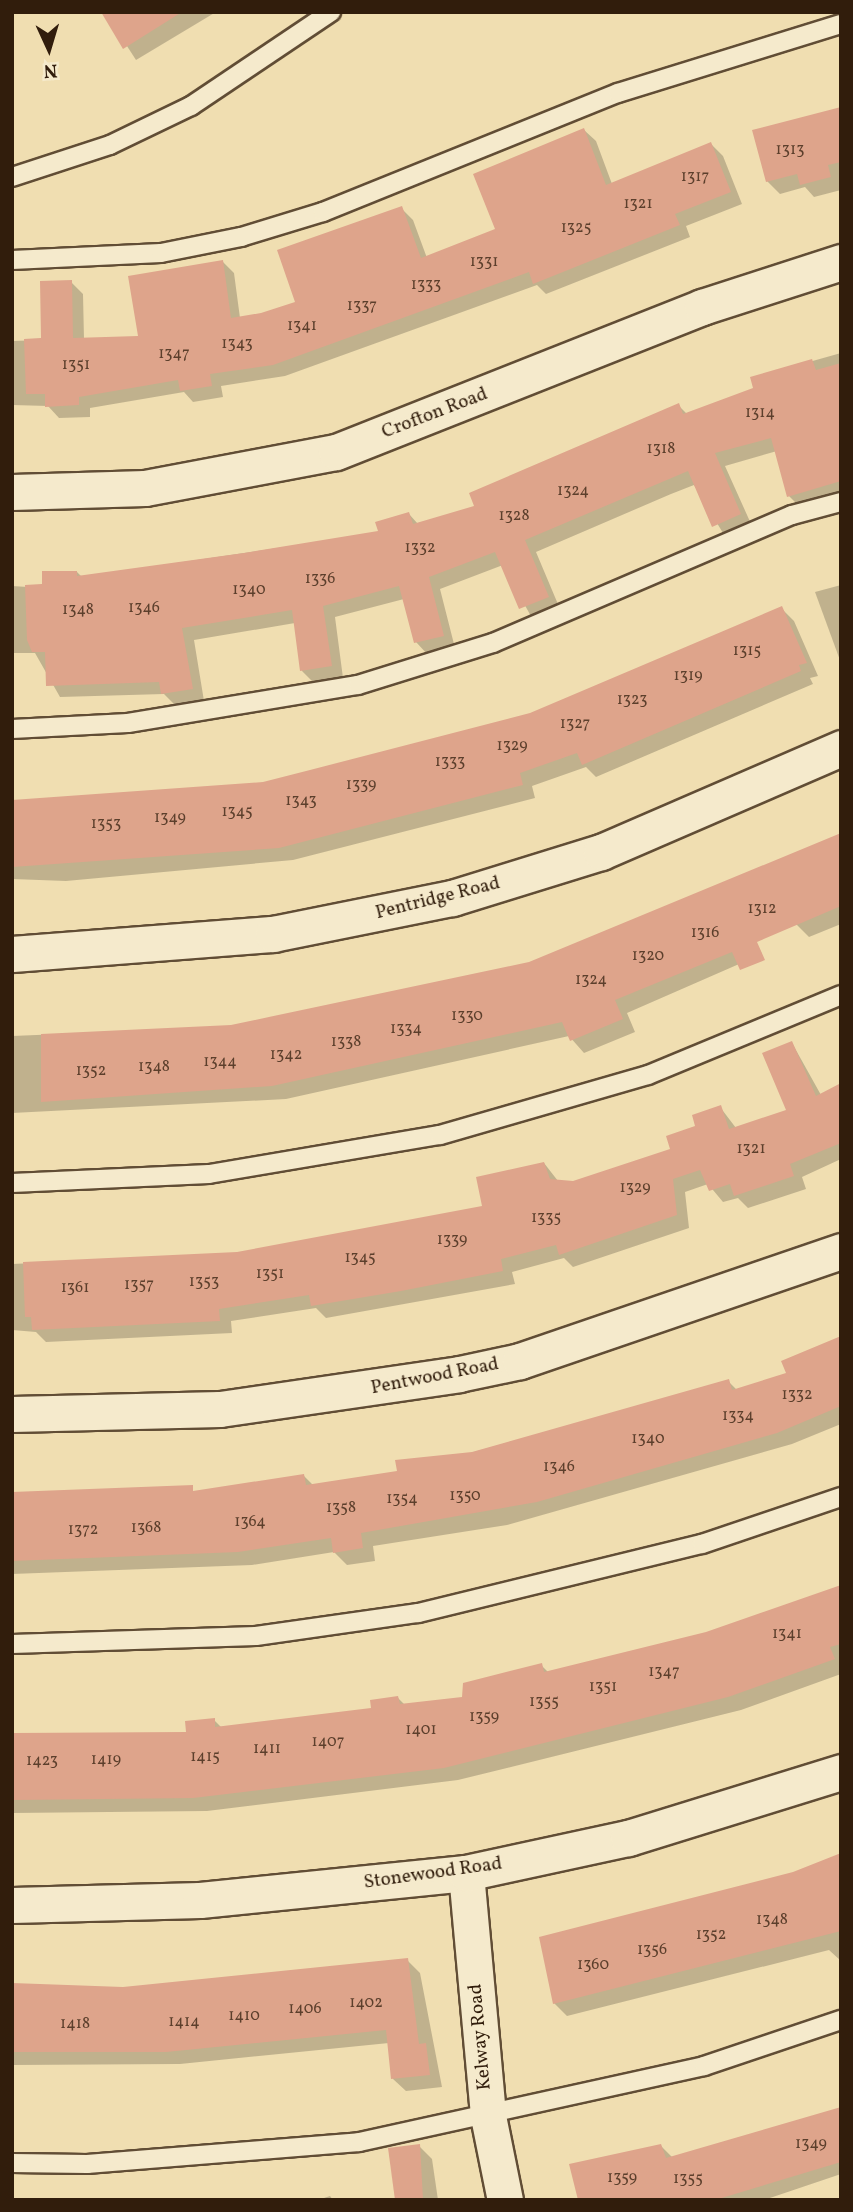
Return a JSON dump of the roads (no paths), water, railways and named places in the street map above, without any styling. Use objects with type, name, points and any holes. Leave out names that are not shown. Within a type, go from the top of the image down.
[{"type":"street","name":"Crofton Road","points":[[12,492],[145,488],[336,452],[702,307],[841,262]]},
{"type":"street","name":"Pentridge Road","points":[[12,954],[273,934],[452,898],[601,852],[841,748]]},
{"type":"street","name":"Pentwood Road","points":[[12,1414],[220,1409],[459,1374],[520,1361],[841,1251]]},
{"type":"street","name":"Stonewood Road","points":[[12,1905],[201,1900],[466,1874],[628,1838],[841,1772]]},
{"type":"street","name":"Kelway Road","points":[[466,1874],[488,2116],[505,2200]]},
{"type":"lane","points":[[12,177],[110,145],[191,106],[331,12]]},
{"type":"lane","points":[[12,260],[161,253],[241,237],[323,212],[618,93],[841,24]]},
{"type":"lane","points":[[12,729],[128,723],[358,685],[493,643],[792,515],[841,502]]},
{"type":"lane","points":[[12,1183],[209,1174],[440,1135],[648,1075],[841,995]]},
{"type":"lane","points":[[12,1644],[256,1636],[418,1612],[702,1544],[841,1497]]},
{"type":"lane","points":[[12,2163],[100,2163],[359,2142],[488,2116],[704,2066],[841,2020]]}]
